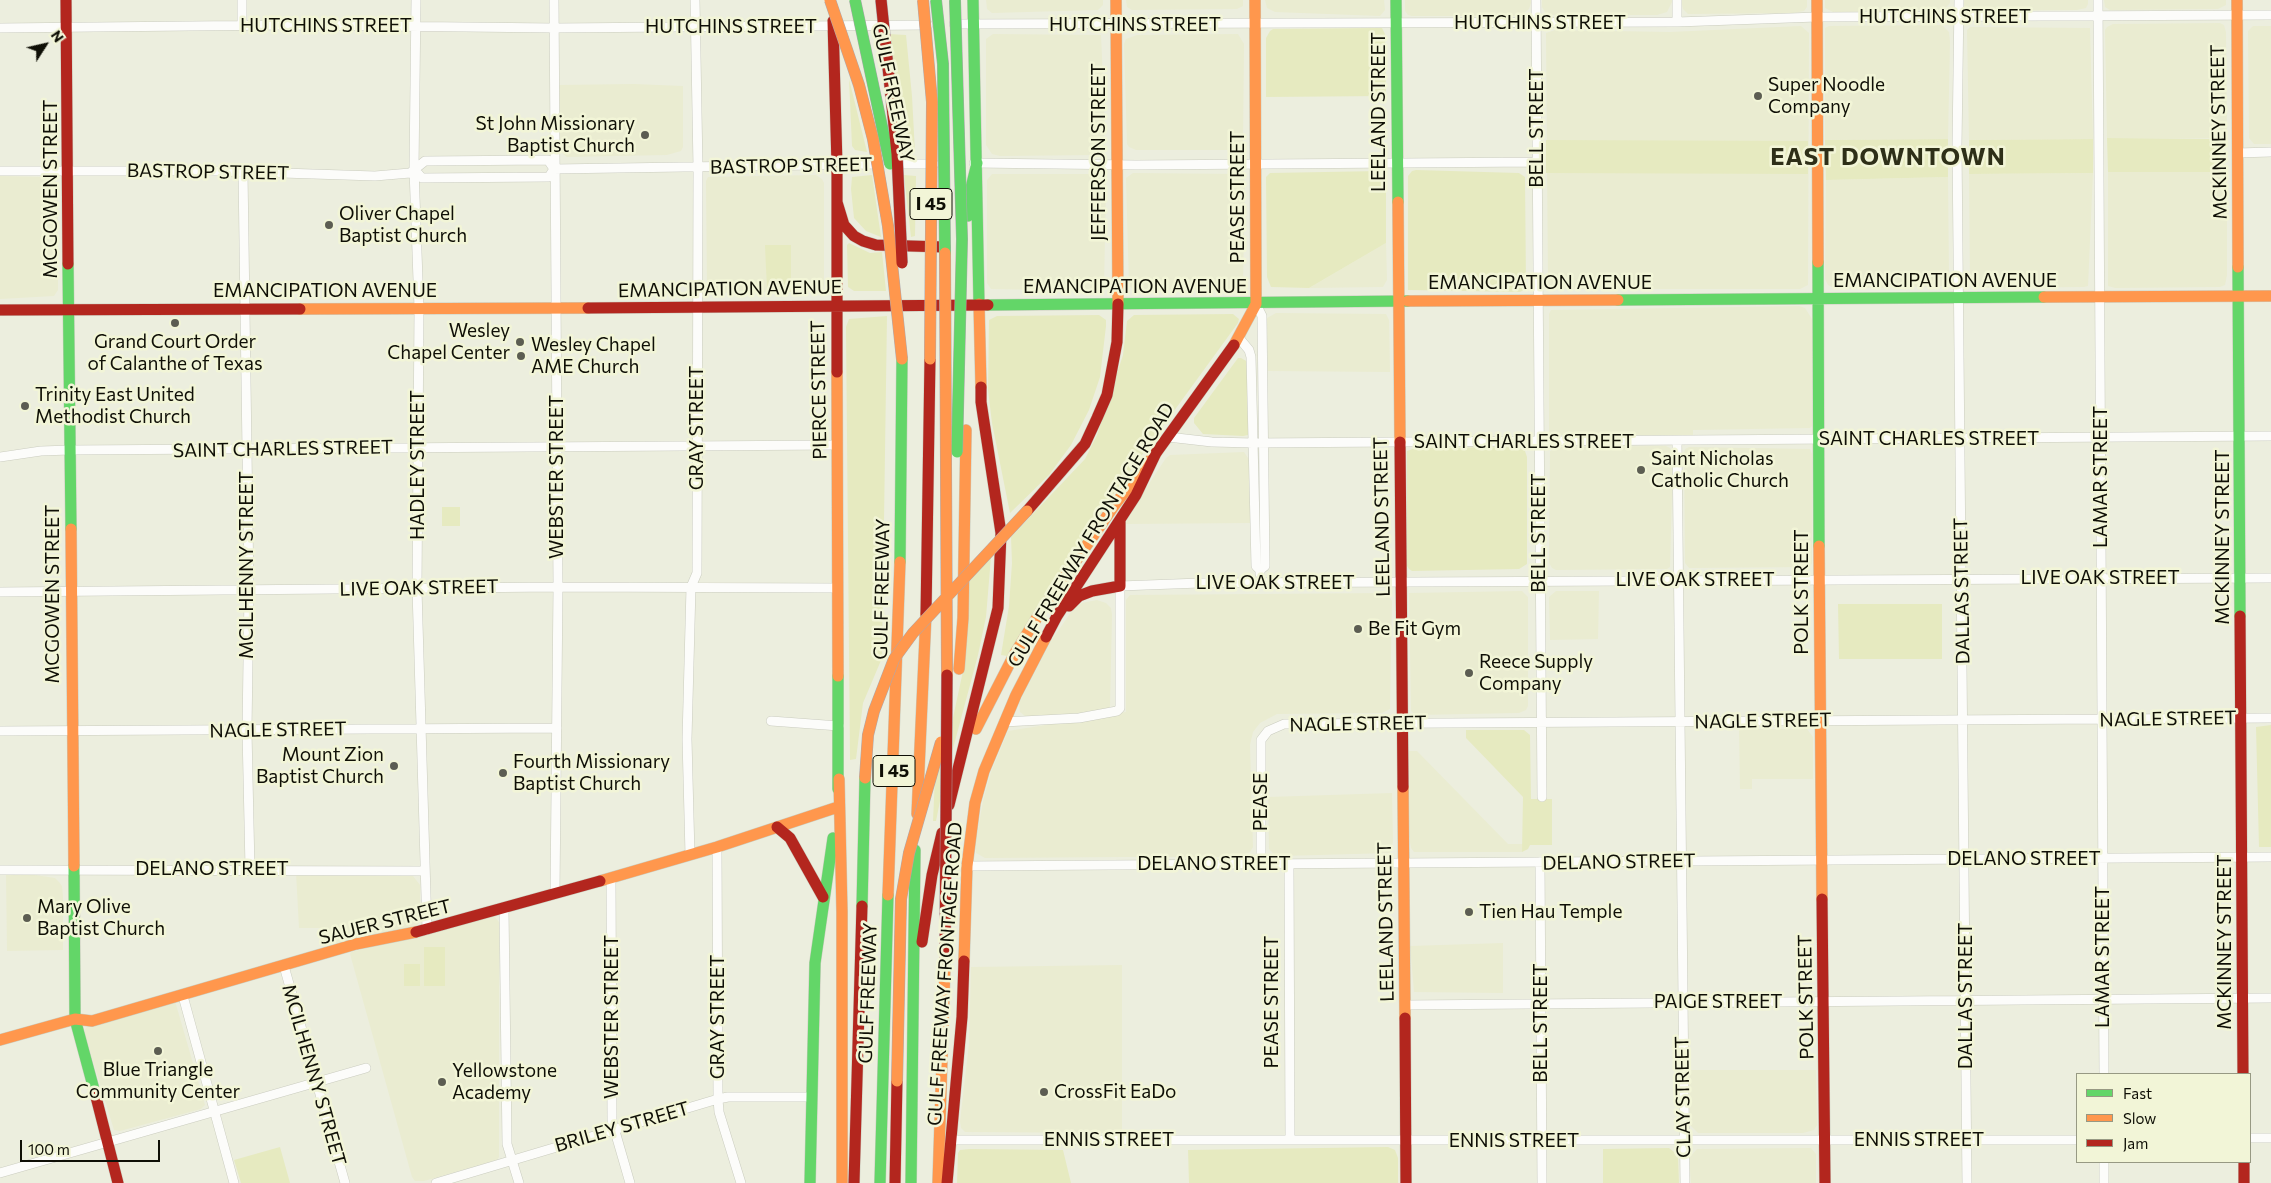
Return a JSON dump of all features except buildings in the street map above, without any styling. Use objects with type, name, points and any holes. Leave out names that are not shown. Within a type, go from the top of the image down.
[{"type":"main road","name":"MCGOWEN STREET","points":[[66,0],[70,308],[72,868],[75,1019],[118,1183]]},
{"type":"main road","name":"PIERCE STREET","points":[[832,0],[837,165],[839,779]]},
{"type":"main road","points":[[832,0],[859,85],[873,139],[888,226],[902,359]]},
{"type":"main road","name":"GULF FREEWAY","points":[[855,0],[886,140],[902,264],[899,628],[883,1015],[880,1183]]},
{"type":"main road","points":[[881,0],[897,154],[902,264]]},
{"type":"main road","name":"GULF FREEWAY","points":[[911,1183],[914,877],[926,602],[930,359],[932,102],[923,0]]},
{"type":"main road","points":[[936,0],[941,30],[944,112],[944,334],[948,573],[945,965],[938,1183]]},
{"type":"main road","points":[[948,573],[955,507],[962,287],[962,184],[955,0]]},
{"type":"main road","points":[[973,0],[972,24],[977,163],[973,304]]},
{"type":"main road","name":"JEFFERSON STREET","points":[[854,1183],[868,735],[874,711],[894,659],[913,633],[1066,468],[1084,444],[1107,394],[1117,342],[1118,304],[1116,0]]},
{"type":"main road","name":"PEASE STREET","points":[[1255,0],[1256,304]]},
{"type":"main road","name":"LEELAND STREET","points":[[1396,0],[1398,443],[1406,1183]]},
{"type":"main road","name":"POLK STREET","points":[[1817,0],[1819,580],[1825,1183]]},
{"type":"main road","name":"MCKINNEY STREET","points":[[2236,0],[2244,1073]]},
{"type":"main road","points":[[914,990],[932,875],[998,608],[1001,533],[981,402],[968,259],[968,200],[977,163]]},
{"type":"main road","points":[[837,202],[844,225],[854,236],[863,241],[876,245],[958,248],[968,259]]},
{"type":"main road","name":"EMANCIPATION AVENUE","points":[[0,310],[70,308],[245,310],[557,309],[696,306],[1256,304],[1398,301],[2271,296]]},
{"type":"main road","name":"GULF FREEWAY","points":[[895,1183],[901,899],[904,878],[959,668],[973,304]]},
{"type":"main road","name":"GULF FREEWAY FRONTAGE ROAD","points":[[947,1183],[962,1017],[967,866],[976,803],[984,771],[1033,659],[1057,616],[1136,495],[1156,454],[1239,338],[1256,304]]},
{"type":"main road","points":[[960,763],[1026,635],[1116,504],[1156,454]]},
{"type":"main road","points":[[1057,616],[1079,596],[1092,591],[1120,586],[1120,520]]},
{"type":"main road","points":[[810,1183],[816,963],[822,897],[832,856],[839,779]]},
{"type":"main road","points":[[839,779],[842,912],[842,1183]]},
{"type":"main road","name":"SAUER STREET","points":[[0,1040],[75,1019],[92,1021],[356,944],[428,930],[504,910],[555,893],[717,847],[835,808]]},
{"type":"main road","points":[[777,827],[790,838],[822,897]]},
{"type":"main road","points":[[2244,1163],[2244,1183]]},
{"type":"street","points":[[242,0],[242,26]]},
{"type":"street","name":"HADLEY STREET","points":[[416,0],[414,169],[419,308],[418,588],[424,871],[428,930]]},
{"type":"street","name":"WEBSTER STREET","points":[[554,0],[558,587],[555,893]]},
{"type":"street","name":"GRAY STREET","points":[[690,855],[687,739],[691,588],[697,573],[696,306],[698,168],[695,0]]},
{"type":"street","name":"BELL STREET","points":[[1536,0],[1542,797]]},
{"type":"street","points":[[1677,0],[1677,22]]},
{"type":"street","name":"DALLAS STREET","points":[[1959,0],[1958,297],[1963,579],[1967,1183]]},
{"type":"street","name":"LAMAR STREET","points":[[2098,0],[2104,1073]]},
{"type":"street","name":"HUTCHINS STREET","points":[[0,28],[242,26],[696,28],[972,24],[1396,24],[1677,22],[1817,18],[2271,15]]},
{"type":"street","points":[[2237,153],[2271,152]]},
{"type":"street","name":"BASTROP STREET","points":[[0,171],[67,169],[375,176],[410,173],[424,161],[548,160],[554,169]]},
{"type":"street","name":"BASTROP STREET","points":[[554,169],[977,163],[1116,165],[1256,162],[1537,162]]},
{"type":"street","name":"BASTROP STREET","points":[[414,169],[422,178],[549,177],[554,169]]},
{"type":"street","name":"MCILHENNY STREET","points":[[243,172],[249,590],[247,731],[250,869]]},
{"type":"street","name":"PEASE STREET","points":[[1256,304],[1262,316],[1264,443],[1265,566],[1260,570]]},
{"type":"street","name":"PEASE STREET","points":[[1239,338],[1245,343],[1252,357],[1252,444],[1256,566],[1260,570],[1260,583]]},
{"type":"street","name":"SAINT CHARLES STREET","points":[[1168,437],[1252,444],[2271,436]]},
{"type":"street","name":"CLAY STREET","points":[[1677,442],[1685,1183]]},
{"type":"street","name":"SAINT CHARLES STREET","points":[[0,457],[27,452],[70,450],[837,445]]},
{"type":"street","name":"LIVE OAK STREET","points":[[1120,586],[1679,580],[2271,578]]},
{"type":"street","points":[[1004,722],[1079,718],[1117,711],[1120,708],[1120,586]]},
{"type":"street","name":"LIVE OAK STREET","points":[[0,592],[558,587],[838,588]]},
{"type":"street","name":"NAGLE STREET","points":[[1261,740],[1268,731],[1284,724],[2271,718]]},
{"type":"street","points":[[771,721],[839,726]]},
{"type":"street","name":"NAGLE STREET","points":[[0,731],[71,729],[247,731],[557,728]]},
{"type":"street","name":"PEASE","points":[[1261,740],[1261,864]]},
{"type":"street","name":"GRAY STREET","points":[[717,847],[718,1099],[719,1112],[741,1183]]},
{"type":"street","name":"DELANO STREET","points":[[967,866],[2271,857]]},
{"type":"street","name":"BELL STREET","points":[[1540,862],[1542,1183]]},
{"type":"street","name":"PEASE STREET","points":[[1289,864],[1290,1140]]},
{"type":"street","name":"DELANO STREET","points":[[0,870],[72,868],[424,871]]},
{"type":"street","name":"WEBSTER STREET","points":[[611,878],[612,1121],[630,1183]]},
{"type":"street","points":[[504,910],[507,1144],[519,1183]]},
{"type":"street","name":"MCILHENNY STREET","points":[[284,966],[345,1183]]},
{"type":"street","points":[[183,996],[234,1183]]},
{"type":"street","name":"PAIGE STREET","points":[[1405,1005],[2271,998]]},
{"type":"street","points":[[0,1173],[107,1144],[316,1081],[366,1068]]},
{"type":"street","name":"BRILEY STREET","points":[[436,1183],[454,1181],[512,1160],[728,1096],[812,1098]]},
{"type":"street","points":[[2251,1138],[2271,1138]]},
{"type":"street","name":"ENNIS STREET","points":[[951,1140],[1684,1142],[2076,1140]]},
{"type":"street","points":[[2104,1163],[2104,1183]]},
{"type":"shaded area","points":[[986,0],[1103,0],[1103,5],[1098,10],[992,13],[987,9]]},
{"type":"shaded area","points":[[1126,0],[1243,0],[1243,6],[1237,9],[1132,10],[1127,7]]},
{"type":"shaded area","points":[[1265,0],[1384,0],[1385,10],[1380,16],[1275,12],[1267,8]]},
{"type":"shaded area","points":[[1405,0],[1531,0],[1531,3],[1529,9],[1521,16],[1412,16],[1408,15],[1405,11]]},
{"type":"shaded area","points":[[1542,0],[1672,0],[1672,2],[1667,12],[1657,15],[1550,15],[1546,14],[1542,7]]},
{"type":"shaded area","points":[[1681,0],[1807,0],[1807,7],[1804,11],[1793,13],[1688,14],[1683,9]]},
{"type":"shaded area","points":[[1825,0],[1950,0],[1950,3],[1944,10],[1833,12],[1825,8]]},
{"type":"shaded area","points":[[1963,0],[2088,0],[2088,4],[2086,8],[2077,10],[1971,11],[1963,6]]},
{"type":"shaded area","points":[[2104,0],[2226,0],[2226,5],[2218,9],[2110,10],[2105,7]]},
{"type":"shaded area","points":[[2220,23],[2224,25],[2226,32],[2227,138],[2107,138],[2105,30],[2107,27],[2113,24]]},
{"type":"shaded area","points":[[1942,25],[1949,32],[1950,42],[1948,139],[1825,140],[1825,28],[1829,26]]},
{"type":"shaded area","points":[[1801,26],[1809,33],[1808,285],[1800,289],[1551,289],[1548,285],[1546,33],[1555,30],[1670,32]]},
{"type":"shaded area","points":[[2253,26],[2271,26],[2271,144],[2254,144],[2249,138],[2248,31]]},
{"type":"shaded area","points":[[1970,27],[2090,28],[2093,139],[1969,140],[1967,30]]},
{"type":"shaded area","points":[[1382,28],[1385,34],[1386,96],[1266,97],[1266,38],[1273,29]]},
{"type":"shaded area","points":[[888,34],[906,35],[915,152],[901,152]]},
{"type":"shaded area","points":[[993,34],[1101,35],[1105,125],[1103,152],[1097,155],[1000,156],[992,154],[986,145],[986,39]]},
{"type":"shaded area","points":[[1238,34],[1244,44],[1243,146],[1236,150],[1136,150],[1129,147],[1127,144],[1124,44],[1126,39],[1137,35]]},
{"type":"shaded area","points":[[849,79],[867,152],[855,150],[852,146]]},
{"type":"shaded area","points":[[634,84],[683,86],[683,147],[681,151],[667,155],[567,157],[563,154],[559,147],[558,85]]},
{"type":"shaded area","points":[[2107,138],[2221,139],[2221,172],[2108,172]]},
{"type":"shaded area","points":[[1948,139],[1948,177],[1826,180],[1825,140]]},
{"type":"shaded area","points":[[2093,139],[2093,173],[1969,174],[1969,140]]},
{"type":"shaded area","points":[[1546,140],[1808,141],[1808,174],[1546,173]]},
{"type":"shaded area","points":[[1380,171],[1386,180],[1386,243],[1309,288],[1271,287],[1267,277],[1266,177],[1270,173]]},
{"type":"shaded area","points":[[1412,171],[1519,173],[1525,177],[1526,285],[1524,290],[1520,292],[1408,290],[1408,176]]},
{"type":"shaded area","points":[[2227,171],[2227,275],[2225,285],[2220,287],[2115,288],[2108,286],[2108,172]]},
{"type":"shaded area","points":[[1133,173],[1242,174],[1245,182],[1243,286],[1234,289],[1135,290],[1129,286],[1126,178]]},
{"type":"shaded area","points":[[2093,173],[2088,286],[1981,288],[1970,283],[1969,174]]},
{"type":"shaded area","points":[[992,174],[1099,174],[1102,177],[1106,185],[1104,288],[1096,291],[991,289],[987,283],[987,180]]},
{"type":"shaded area","points":[[816,175],[824,183],[824,285],[822,290],[791,292],[791,245],[766,245],[767,292],[710,293],[707,290],[706,181],[708,177]]},
{"type":"shaded area","points":[[872,175],[881,237],[866,231],[854,218],[851,189],[852,177]]},
{"type":"shaded area","points":[[904,175],[916,176],[915,236],[911,237]]},
{"type":"shaded area","points":[[0,176],[47,177],[56,183],[58,189],[58,290],[54,296],[0,299]]},
{"type":"shaded area","points":[[1948,177],[1949,277],[1945,286],[1836,289],[1828,285],[1825,279],[1826,180]]},
{"type":"shaded area","points":[[849,243],[870,253],[882,252],[886,291],[854,291],[848,287],[847,245]]},
{"type":"shaded area","points":[[1386,243],[1387,280],[1383,287],[1309,288]]},
{"type":"shaded area","points":[[765,245],[791,245],[791,292],[767,292]]},
{"type":"shaded area","points":[[1799,306],[1805,308],[1812,319],[1812,426],[1810,428],[1693,430],[1693,435],[1549,435],[1549,314],[1551,310]]},
{"type":"shaded area","points":[[1276,313],[1386,314],[1389,320],[1390,372],[1268,371],[1267,318]]},
{"type":"shaded area","points":[[1233,314],[1239,319],[1238,323],[1115,492],[1007,656],[1001,655],[1009,606],[1012,563],[1011,537],[1085,459],[1097,435],[1123,355],[1127,321],[1134,315]]},
{"type":"shaded area","points":[[1099,315],[1106,320],[1106,326],[1100,377],[1089,410],[1071,445],[1049,475],[1010,513],[992,423],[988,390],[989,320],[997,316]]},
{"type":"shaded area","points":[[887,316],[882,658],[863,703],[856,759],[850,760],[846,327],[849,319]]},
{"type":"shaded area","points":[[1238,358],[1248,362],[1250,431],[1248,435],[1243,436],[1203,434],[1194,423],[1194,418]]},
{"type":"shaded area","points":[[1666,446],[1670,448],[1673,454],[1670,567],[1667,569],[1556,570],[1552,568],[1549,563],[1550,451],[1560,447]]},
{"type":"shaded area","points":[[1517,447],[1525,451],[1527,457],[1527,564],[1519,569],[1412,571],[1409,569],[1407,566],[1407,451],[1415,448]]},
{"type":"shaded area","points":[[1689,447],[1810,449],[1812,454],[1812,563],[1810,567],[1689,568],[1685,563],[1684,454],[1685,449]]},
{"type":"shaded area","points":[[1244,452],[1250,461],[1250,523],[1126,524],[1127,517],[1166,458],[1170,455]]},
{"type":"shaded area","points":[[442,507],[460,507],[460,526],[442,526]]},
{"type":"shaded area","points":[[991,557],[986,617],[978,655],[943,786],[936,821],[933,821],[935,777],[951,727],[963,671],[968,583]]},
{"type":"shaded area","points":[[1522,591],[1528,597],[1528,706],[1526,710],[1519,713],[1416,715],[1411,711],[1409,593]]},
{"type":"shaded area","points":[[1556,591],[1599,591],[1598,639],[1550,640],[1549,597]]},
{"type":"shaded area","points":[[1387,593],[1392,601],[1390,709],[1382,713],[1277,714],[1260,723],[1253,732],[1250,745],[1253,847],[1250,852],[1239,857],[985,858],[976,853],[975,846],[983,801],[991,772],[1008,731],[1126,712],[1126,600],[1130,595]]},
{"type":"shaded area","points":[[1097,600],[1106,603],[1111,608],[1112,615],[1110,707],[1104,711],[1035,719],[1025,716],[1020,712],[1019,703],[1051,641],[1074,608],[1082,603]]},
{"type":"shaded area","points":[[1838,604],[1942,604],[1942,659],[1839,659]]},
{"type":"shaded area","points":[[2271,725],[2271,847],[2259,847],[2256,727]]},
{"type":"shaded area","points":[[1739,729],[1807,729],[1813,737],[1813,779],[1752,779],[1752,789],[1740,789]]},
{"type":"shaded area","points":[[1466,730],[1524,730],[1530,735],[1531,799],[1552,799],[1552,845],[1530,845],[1528,849],[1522,852],[1523,797],[1466,738]]},
{"type":"shaded area","points":[[1409,751],[1417,751],[1508,844],[1523,844],[1522,852],[1414,852],[1411,848],[1409,836]]},
{"type":"shaded area","points":[[1392,793],[1393,842],[1390,853],[1282,856],[1275,855],[1269,849],[1268,797]]},
{"type":"shaded area","points":[[296,872],[413,876],[420,885],[420,922],[417,926],[324,946],[323,928],[299,928]]},
{"type":"shaded area","points":[[6,874],[55,878],[62,886],[63,950],[7,951]]},
{"type":"shaded area","name":"Yellowstone Academy","points":[[494,916],[499,922],[499,1157],[497,1160],[424,1181],[415,1181],[412,1177],[350,954],[351,952]]},
{"type":"shaded area","points":[[1503,943],[1503,993],[1414,992],[1410,946]]},
{"type":"shaded area","points":[[424,947],[445,947],[445,986],[424,986]]},
{"type":"shaded area","points":[[404,964],[420,964],[420,986],[404,986]]},
{"type":"shaded area","points":[[1122,965],[1122,1133],[965,1132],[961,1128],[960,1121],[969,1044],[971,967]]},
{"type":"shaded area","points":[[175,1001],[205,1105],[201,1109],[120,1131],[114,1130],[85,1035],[85,1029],[89,1025]]},
{"type":"shaded area","points":[[1689,1070],[1816,1070],[1817,1125],[1814,1130],[1803,1133],[1698,1133],[1690,1125]]},
{"type":"shaded area","points":[[280,1147],[290,1183],[241,1183],[234,1160]]},
{"type":"shaded area","points":[[1388,1147],[1395,1150],[1398,1158],[1398,1183],[1189,1183],[1188,1150]]},
{"type":"shaded area","points":[[1669,1148],[1678,1155],[1679,1183],[1603,1183],[1603,1149]]},
{"type":"shaded area","points":[[1811,1148],[1816,1154],[1816,1183],[1691,1183],[1689,1158],[1697,1149]]},
{"type":"shaded area","points":[[960,1150],[1063,1150],[1071,1183],[957,1183],[958,1153]]},
{"type":"traffic: fast","points":[[855,0],[890,164]]},
{"type":"traffic: fast","points":[[936,0],[943,64],[945,253]]},
{"type":"traffic: fast","points":[[955,0],[962,239],[957,452]]},
{"type":"traffic: fast","points":[[973,0],[979,304]]},
{"type":"traffic: fast","points":[[1396,0],[1398,202]]},
{"type":"traffic: fast","points":[[968,216],[968,200],[977,163]]},
{"type":"traffic: fast","points":[[1818,262],[1819,546]]},
{"type":"traffic: fast","points":[[68,264],[71,529]]},
{"type":"traffic: fast","points":[[2238,267],[2240,616]]},
{"type":"traffic: fast","points":[[1618,300],[2044,297]]},
{"type":"traffic: fast","points":[[988,305],[1408,301]]},
{"type":"traffic: fast","points":[[900,562],[902,359]]},
{"type":"traffic: fast","points":[[838,676],[838,789]]},
{"type":"traffic: fast","points":[[862,906],[865,778]]},
{"type":"traffic: fast","points":[[810,1183],[815,963],[833,838]]},
{"type":"traffic: fast","points":[[911,1183],[915,850]]},
{"type":"traffic: fast","points":[[74,866],[75,1019],[96,1097]]},
{"type":"traffic: fast","points":[[880,1183],[888,895]]},
{"type":"traffic: slow","points":[[830,0],[859,85],[873,139],[888,226],[902,359]]},
{"type":"traffic: slow","points":[[923,0],[932,102],[930,359]]},
{"type":"traffic: slow","points":[[1116,0],[1118,304]]},
{"type":"traffic: slow","points":[[1234,345],[1256,304],[1255,0]]},
{"type":"traffic: slow","points":[[1817,0],[1818,262]]},
{"type":"traffic: slow","points":[[2237,0],[2238,267]]},
{"type":"traffic: slow","points":[[1398,202],[1400,442]]},
{"type":"traffic: slow","points":[[945,253],[947,675]]},
{"type":"traffic: slow","points":[[2044,297],[2271,296]]},
{"type":"traffic: slow","points":[[1408,301],[1618,300]]},
{"type":"traffic: slow","points":[[979,304],[981,387]]},
{"type":"traffic: slow","points":[[300,309],[588,308]]},
{"type":"traffic: slow","points":[[837,372],[838,676]]},
{"type":"traffic: slow","points":[[959,669],[963,618],[966,430]]},
{"type":"traffic: slow","points":[[976,729],[1014,655],[1041,611],[1116,503],[1156,453]]},
{"type":"traffic: slow","points":[[865,778],[868,735],[874,711],[894,659],[913,633],[1027,511]]},
{"type":"traffic: slow","points":[[71,529],[74,866]]},
{"type":"traffic: slow","points":[[1819,546],[1822,899]]},
{"type":"traffic: slow","points":[[888,895],[900,562]]},
{"type":"traffic: slow","points":[[917,814],[926,614]]},
{"type":"traffic: slow","points":[[964,961],[967,866],[975,803],[984,771],[1016,695],[1046,637]]},
{"type":"traffic: slow","points":[[897,1081],[901,899],[909,853],[941,742]]},
{"type":"traffic: slow","points":[[839,779],[842,912],[842,1183]]},
{"type":"traffic: slow","points":[[1403,787],[1405,1018]]},
{"type":"traffic: slow","points":[[600,881],[717,847],[835,808]]},
{"type":"traffic: slow","points":[[0,1040],[75,1019],[92,1021],[356,944],[416,932]]},
{"type":"traffic: slow","points":[[938,1183],[945,965]]},
{"type":"traffic: jam","points":[[66,0],[68,264]]},
{"type":"traffic: jam","points":[[881,0],[897,154],[902,263]]},
{"type":"traffic: jam","points":[[833,21],[837,165],[837,372]]},
{"type":"traffic: jam","points":[[837,202],[844,225],[854,236],[863,241],[876,245],[945,247]]},
{"type":"traffic: jam","points":[[1027,511],[1085,444],[1097,418],[1107,395],[1117,342],[1118,304]]},
{"type":"traffic: jam","points":[[588,308],[988,305]]},
{"type":"traffic: jam","points":[[0,310],[300,309]]},
{"type":"traffic: jam","points":[[1046,637],[1057,616],[1136,495],[1156,453],[1234,345]]},
{"type":"traffic: jam","points":[[926,614],[930,359]]},
{"type":"traffic: jam","points":[[949,805],[998,608],[1001,533],[981,402],[981,387]]},
{"type":"traffic: jam","points":[[1400,442],[1403,787]]},
{"type":"traffic: jam","points":[[1069,606],[1079,596],[1092,591],[1120,586],[1120,521]]},
{"type":"traffic: jam","points":[[2240,616],[2243,1073]]},
{"type":"traffic: jam","points":[[945,965],[947,675]]},
{"type":"traffic: jam","points":[[777,827],[790,838],[823,897]]},
{"type":"traffic: jam","points":[[922,942],[932,875],[942,833]]},
{"type":"traffic: jam","points":[[416,932],[600,881]]},
{"type":"traffic: jam","points":[[1822,899],[1825,1183]]},
{"type":"traffic: jam","points":[[854,1183],[862,906]]},
{"type":"traffic: jam","points":[[947,1183],[962,1017],[964,961]]},
{"type":"traffic: jam","points":[[1405,1018],[1406,1183]]},
{"type":"traffic: jam","points":[[895,1183],[897,1081]]},
{"type":"traffic: jam","points":[[96,1097],[118,1183]]},
{"type":"traffic: jam","points":[[2244,1163],[2244,1183]]},
{"type":"place","name":"Super Noodle Company","points":[[1758,96]]},
{"type":"place","name":"St John Missionary Baptist Church","points":[[645,135]]},
{"type":"place","name":"Oliver Chapel Baptist Church","points":[[329,225]]},
{"type":"place","name":"Grand Court Order of Calanthe of Texas","points":[[175,323]]},
{"type":"place","name":"Wesley Chapel Center","points":[[520,342]]},
{"type":"place","name":"Wesley Chapel AME Church","points":[[521,356]]},
{"type":"place","name":"Trinity East United Methodist Church","points":[[25,406]]},
{"type":"place","name":"Saint Nicholas Catholic Church","points":[[1641,470]]},
{"type":"place","name":"Be Fit Gym","points":[[1358,629]]},
{"type":"place","name":"Reece Supply Company","points":[[1469,673]]},
{"type":"place","name":"Mount Zion Baptist Church","points":[[394,766]]},
{"type":"place","name":"Fourth Missionary Baptist Church","points":[[503,773]]},
{"type":"place","name":"Tien Hau Temple","points":[[1469,912]]},
{"type":"place","name":"Mary Olive Baptist Church","points":[[27,918]]},
{"type":"place","name":"Blue Triangle Community Center","points":[[158,1051]]},
{"type":"place","name":"Yellowstone Academy","points":[[442,1082]]},
{"type":"place","name":"CrossFit EaDo","points":[[1044,1092]]},
{"type":"district","name":"EAST DOWNTOWN","points":[[1888,157]]}]
